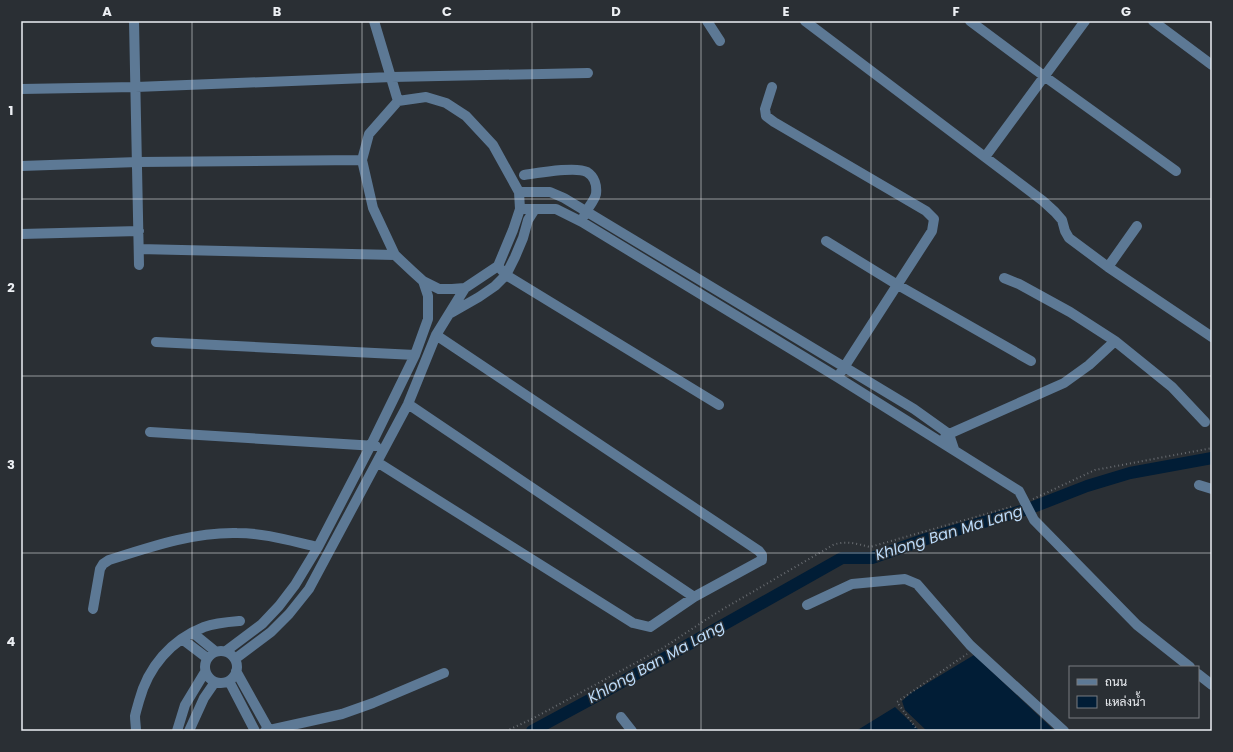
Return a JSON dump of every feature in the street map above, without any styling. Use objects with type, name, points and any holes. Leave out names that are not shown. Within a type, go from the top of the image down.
[{"type":"street","points":[[134,21],[139,265]]},
{"type":"street","points":[[374,21],[398,101]]},
{"type":"street","points":[[707,21],[720,41]]},
{"type":"street","points":[[805,21],[1047,204],[1062,220],[1069,238],[1108,267],[1212,337]]},
{"type":"street","points":[[970,21],[1176,171]]},
{"type":"street","points":[[985,157],[1085,21]]},
{"type":"street","points":[[1153,21],[1212,65]]},
{"type":"street","points":[[21,89],[136,87],[392,77],[588,73]]},
{"type":"street","points":[[772,87],[765,109],[766,116],[926,211],[934,219],[932,231],[896,284],[837,377]]},
{"type":"street","points":[[235,659],[271,632],[289,614],[309,589],[408,404],[436,334],[465,288],[498,266],[520,209],[519,192],[493,145],[466,116],[446,103],[426,97],[398,101],[369,134],[362,160],[373,208],[394,256],[423,281],[439,289],[452,290],[465,288]]},
{"type":"street","points":[[21,166],[138,162],[362,160]]},
{"type":"street","points":[[524,175],[572,170],[586,172],[593,177],[597,186],[596,195],[586,211],[582,222]]},
{"type":"street","points":[[519,192],[550,192],[564,198],[914,410],[949,434],[954,449]]},
{"type":"street","points":[[520,209],[556,209],[582,222],[954,449],[1019,491],[1034,520],[1137,625],[1189,666]]},
{"type":"street","points":[[449,314],[495,286],[506,275],[518,251],[528,220],[535,209]]},
{"type":"street","points":[[1108,267],[1138,226]]},
{"type":"street","points":[[21,234],[139,231]]},
{"type":"street","points":[[826,241],[896,284],[1031,361]]},
{"type":"street","points":[[139,249],[394,256]]},
{"type":"street","points":[[498,266],[506,275],[719,405]]},
{"type":"street","points":[[1004,278],[1019,284],[1070,312],[1114,341],[1172,387],[1205,422]]},
{"type":"street","points":[[226,651],[262,624],[278,606],[296,585],[318,547],[371,445],[415,355],[428,319],[428,296],[423,281]]},
{"type":"street","points":[[377,462],[633,623],[650,627],[694,597],[762,560],[762,555],[759,551],[436,334]]},
{"type":"street","points":[[940,441],[949,434],[1064,383],[1089,365],[1114,341]]},
{"type":"street","points":[[156,342],[415,355]]},
{"type":"street","points":[[408,404],[694,597]]},
{"type":"street","points":[[907,421],[914,410]]},
{"type":"street","points":[[150,432],[385,447]]},
{"type":"street","points":[[1199,485],[1212,489]]},
{"type":"street","points":[[93,609],[100,569],[103,564],[109,560],[152,547],[200,535],[236,533],[266,535],[318,547]]},
{"type":"street","points":[[807,605],[852,584],[905,579],[917,584],[974,649],[1064,731]]},
{"type":"street","points":[[136,731],[135,715],[141,693],[148,676],[162,656],[182,639],[204,627],[214,624],[240,621]]},
{"type":"street","points":[[193,633],[215,651]]},
{"type":"street","points":[[182,639],[207,658]]},
{"type":"street","points":[[215,651],[226,651],[235,659],[237,665],[234,677],[229,681],[215,682],[205,672],[204,665],[207,658],[215,651]]},
{"type":"street","points":[[236,671],[267,731],[342,714],[373,703],[444,673]]},
{"type":"street","points":[[177,731],[185,705],[205,672]]},
{"type":"street","points":[[1199,675],[1212,685]]},
{"type":"street","points":[[229,681],[255,731]]},
{"type":"street","points":[[190,731],[204,698],[215,682]]},
{"type":"street","points":[[621,717],[632,731]]},
{"type":"path","points":[[1049,492],[1095,470],[1212,448]]},
{"type":"path","points":[[506,731],[532,719],[662,648],[719,611],[832,545],[840,542],[848,542],[870,547],[1019,504]]},
{"type":"path","points":[[918,731],[897,702],[974,649]]},
{"type":"water","points":[[974,655],[1055,731],[927,731],[905,710],[902,701],[911,693]]},
{"type":"water","points":[[895,707],[920,731],[856,731]]},
{"type":"waterway","name":"Khlong Ban Ma Lang","points":[[532,731],[842,558],[872,558],[926,539],[1028,509],[1087,486],[1130,473],[1212,458]]}]
